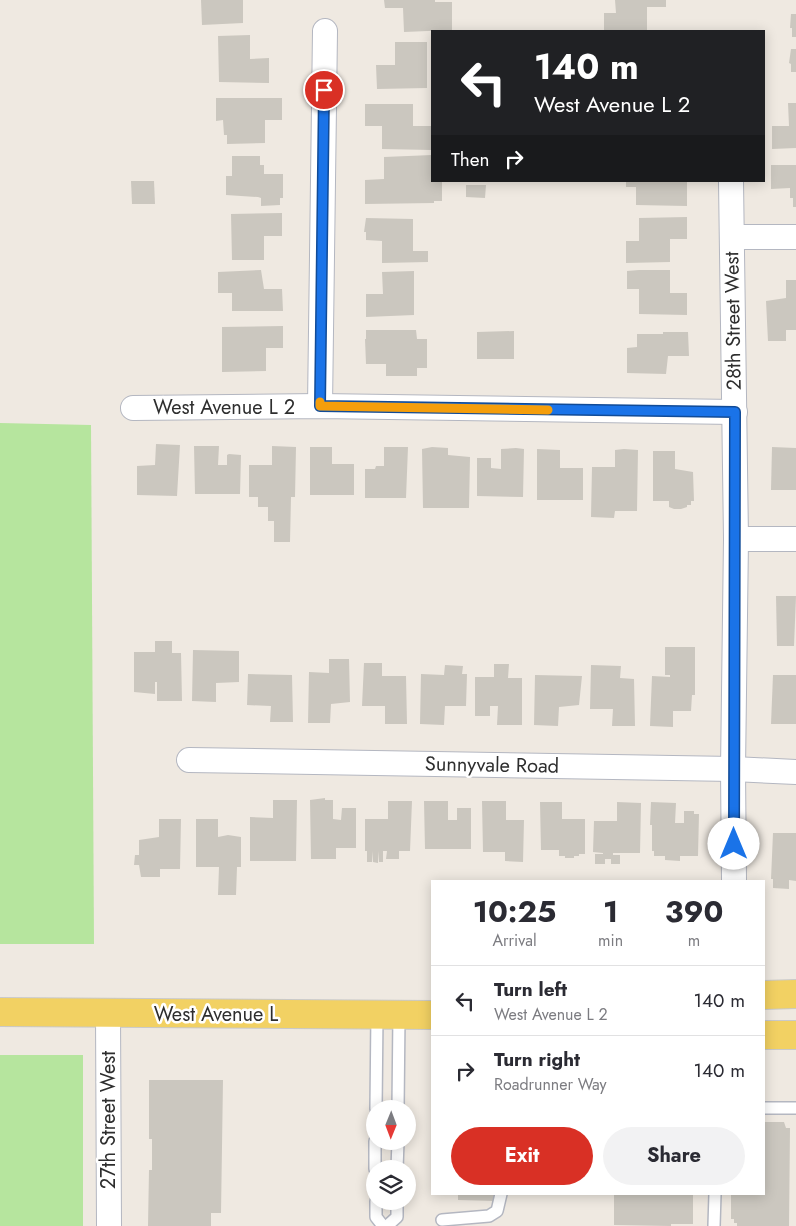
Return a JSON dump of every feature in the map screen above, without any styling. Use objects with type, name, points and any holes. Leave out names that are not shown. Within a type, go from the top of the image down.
[{"type":"main road","points":[[765,995],[796,994]]},
{"type":"main road","name":"West Avenue L","points":[[0,1012],[431,1015]]},
{"type":"main road","points":[[765,1035],[796,1035]]},
{"type":"street","points":[[320,406],[325,31]]},
{"type":"street","name":"28th Street West","points":[[732,182],[736,538],[733,769],[734,880]]},
{"type":"street","points":[[732,237],[796,237]]},
{"type":"street","name":"West Avenue L 2","points":[[133,408],[320,406],[735,412]]},
{"type":"street","points":[[736,538],[796,539]]},
{"type":"street","name":"Sunnyvale Road","points":[[188,760],[733,769],[796,772]]},
{"type":"street","name":"27th Street West","points":[[108,1013],[109,1226]]},
{"type":"lane","points":[[377,1100],[388,1014]]},
{"type":"lane","points":[[388,1014],[397,1100]]},
{"type":"lane","points":[[765,1108],[796,1108]]},
{"type":"lane","points":[[442,1220],[489,1216],[497,1211],[501,1195]]},
{"type":"lane","points":[[714,1226],[716,1195]]},
{"type":"lane","points":[[376,1210],[376,1217],[383,1226]]},
{"type":"lane","points":[[387,1226],[397,1217],[397,1210]]},
{"type":"green space","points":[[0,423],[91,425],[94,944],[0,944]]},
{"type":"green space","points":[[0,1055],[83,1055],[83,1226],[0,1226]]},
{"type":"building","points":[[201,0],[243,0],[243,23],[202,25]]},
{"type":"building","points":[[384,0],[452,2],[452,30],[404,32],[403,8],[385,8]]},
{"type":"building","points":[[615,0],[666,0],[666,7],[647,7],[647,30],[604,30],[604,13],[616,13]]},
{"type":"building","points":[[791,14],[796,14],[796,37],[792,37],[792,28],[790,28]]},
{"type":"building","points":[[250,35],[250,59],[269,58],[269,83],[219,82],[218,36]]},
{"type":"building","points":[[395,42],[427,42],[427,88],[377,89],[376,65],[395,65]]},
{"type":"building","points":[[791,49],[796,49],[796,72],[791,72],[791,64],[789,63]]},
{"type":"building","points":[[216,98],[282,98],[282,120],[265,120],[265,143],[227,144],[223,120],[216,121]]},
{"type":"building","points":[[788,103],[796,103],[796,148],[772,149],[772,126],[789,126]]},
{"type":"building","points":[[365,104],[413,104],[413,126],[431,126],[431,150],[382,149],[382,126],[365,126]]},
{"type":"building","points":[[431,155],[431,182],[442,182],[442,201],[434,201],[434,203],[365,204],[365,180],[384,179],[384,157]]},
{"type":"building","points":[[232,156],[260,156],[260,165],[264,165],[264,174],[283,174],[283,198],[280,198],[280,205],[261,206],[261,198],[258,197],[226,195],[226,176],[232,176]]},
{"type":"building","points":[[771,165],[796,165],[796,207],[793,207],[793,198],[790,198],[790,188],[771,189]]},
{"type":"building","points":[[131,181],[154,181],[155,204],[132,204]]},
{"type":"building","points":[[626,182],[687,182],[687,206],[636,205],[636,187],[626,187]]},
{"type":"building","points":[[466,185],[486,185],[485,198],[466,197]]},
{"type":"building","points":[[282,213],[282,236],[264,236],[264,260],[232,260],[231,214]]},
{"type":"building","points":[[687,217],[687,239],[670,239],[670,262],[626,263],[626,241],[639,241],[639,218]]},
{"type":"building","points":[[366,218],[413,219],[413,251],[428,251],[428,262],[382,263],[382,241],[366,240],[366,232],[364,232]]},
{"type":"building","points":[[261,270],[264,289],[282,289],[283,311],[232,311],[232,293],[218,293],[218,272]]},
{"type":"building","points":[[670,270],[670,293],[687,293],[687,315],[639,314],[639,289],[627,289],[627,271]]},
{"type":"building","points":[[414,271],[414,315],[366,317],[366,294],[383,294],[382,272]]},
{"type":"building","points":[[786,280],[796,280],[796,330],[786,330],[786,341],[768,341],[766,301],[786,298]]},
{"type":"building","points":[[283,326],[283,348],[266,348],[266,371],[222,372],[222,327]]},
{"type":"building","points":[[366,330],[416,330],[417,339],[427,339],[427,368],[417,368],[417,376],[386,376],[386,364],[366,364]]},
{"type":"building","points":[[514,331],[514,359],[477,359],[477,332]]},
{"type":"building","points":[[663,332],[688,332],[689,356],[668,356],[666,374],[627,373],[627,348],[637,347],[637,334],[663,334]]},
{"type":"building","points":[[156,444],[180,445],[177,496],[137,495],[137,466],[155,465]]},
{"type":"building","points":[[194,446],[219,446],[218,465],[227,465],[227,455],[229,454],[241,455],[240,494],[195,494]]},
{"type":"building","points":[[272,446],[296,447],[295,497],[291,497],[290,542],[274,542],[274,521],[268,521],[268,507],[258,507],[258,497],[249,497],[249,465],[272,465]]},
{"type":"building","points":[[310,447],[332,447],[332,464],[354,464],[354,495],[310,495]]},
{"type":"building","points":[[384,447],[408,447],[406,498],[365,498],[365,469],[375,469],[376,466],[384,466]]},
{"type":"building","points":[[432,447],[448,448],[448,455],[470,457],[469,508],[423,508],[422,449]]},
{"type":"building","points":[[772,447],[796,448],[796,490],[771,490]]},
{"type":"building","points":[[501,449],[524,449],[523,497],[477,496],[477,458],[491,458],[491,468],[501,469]]},
{"type":"building","points":[[537,449],[560,450],[560,468],[583,468],[583,500],[537,500]]},
{"type":"building","points":[[615,450],[638,450],[637,511],[615,511],[614,518],[591,517],[592,467],[615,467]]},
{"type":"building","points":[[653,451],[675,451],[675,469],[693,472],[694,501],[691,501],[691,505],[681,509],[674,509],[669,507],[669,501],[653,501]]},
{"type":"building","points":[[776,596],[796,596],[794,646],[777,646]]},
{"type":"building","points":[[155,641],[172,641],[172,653],[181,653],[182,701],[157,701],[157,682],[155,682],[155,694],[134,692],[134,652],[155,652]]},
{"type":"building","points":[[665,647],[695,647],[695,695],[692,695],[691,711],[673,711],[673,727],[650,726],[652,676],[670,677],[670,675],[665,675]]},
{"type":"building","points":[[193,650],[239,651],[239,682],[216,683],[216,702],[192,701]]},
{"type":"building","points":[[329,659],[349,659],[350,702],[331,704],[330,723],[308,723],[309,672],[329,673]]},
{"type":"building","points":[[364,663],[382,663],[382,676],[406,676],[407,724],[385,724],[385,706],[362,706]]},
{"type":"building","points":[[494,664],[509,664],[508,678],[522,678],[522,725],[497,725],[498,706],[490,706],[490,716],[475,716],[475,677],[494,677]]},
{"type":"building","points":[[445,665],[463,666],[462,674],[467,674],[466,706],[445,706],[444,725],[420,724],[421,674],[444,675]]},
{"type":"building","points":[[591,665],[621,666],[620,678],[634,679],[635,726],[612,726],[613,709],[590,709]]},
{"type":"building","points":[[248,674],[292,675],[293,722],[270,722],[271,706],[247,705]]},
{"type":"building","points":[[535,675],[582,676],[579,705],[559,707],[558,726],[534,725]]},
{"type":"building","points":[[773,675],[796,675],[796,724],[771,724]]},
{"type":"building","points":[[325,798],[325,800],[333,800],[333,819],[341,820],[342,808],[356,808],[356,848],[336,848],[336,859],[311,859],[310,800]]},
{"type":"building","points":[[273,800],[297,800],[296,861],[250,861],[250,817],[273,818]]},
{"type":"building","points":[[388,801],[412,801],[410,851],[399,851],[399,859],[386,859],[387,851],[383,851],[383,862],[379,862],[378,851],[378,863],[373,862],[372,851],[372,862],[367,862],[365,819],[388,819]]},
{"type":"building","points":[[424,801],[448,801],[448,820],[457,820],[457,808],[471,808],[471,849],[425,849]]},
{"type":"building","points":[[482,801],[506,801],[506,820],[524,820],[523,862],[505,861],[505,852],[483,852]]},
{"type":"building","points":[[540,802],[562,802],[562,819],[585,819],[585,854],[579,854],[579,856],[574,856],[574,858],[565,858],[565,856],[559,856],[559,850],[541,850]]},
{"type":"building","points":[[617,802],[641,803],[640,853],[613,853],[613,855],[620,855],[620,864],[611,864],[611,859],[605,859],[605,864],[595,864],[595,854],[603,853],[593,852],[594,821],[617,821]]},
{"type":"building","points":[[651,802],[676,803],[675,823],[684,823],[684,811],[694,811],[694,814],[699,814],[698,856],[680,856],[680,861],[665,860],[665,856],[654,856],[654,851],[652,851],[652,825],[650,825]]},
{"type":"building","points":[[159,819],[181,819],[180,869],[160,869],[160,877],[141,877],[139,865],[134,865],[135,855],[139,855],[139,840],[159,837]]},
{"type":"building","points":[[196,819],[218,819],[218,837],[228,835],[241,837],[241,867],[237,867],[236,895],[218,895],[219,867],[196,867]]},
{"type":"building","points":[[773,833],[796,833],[796,881],[789,880],[789,889],[773,888],[773,879],[771,879]]},
{"type":"building","points":[[149,1080],[223,1080],[221,1213],[211,1213],[211,1226],[148,1226],[149,1170],[152,1170],[152,1139],[149,1139]]},
{"type":"building","points":[[765,1122],[784,1122],[786,1128],[790,1128],[789,1226],[737,1226],[737,1223],[734,1223],[734,1219],[731,1219],[731,1195],[765,1195]]},
{"type":"building","points":[[458,1195],[495,1195],[495,1201],[458,1200]]},
{"type":"building","points":[[614,1195],[693,1195],[693,1224],[671,1224],[671,1226],[614,1225]]},
{"type":"slow traffic","points":[[320,402],[320,406],[548,410]]},
{"type":"route","points":[[324,90],[320,406],[735,412],[734,844]]}]
